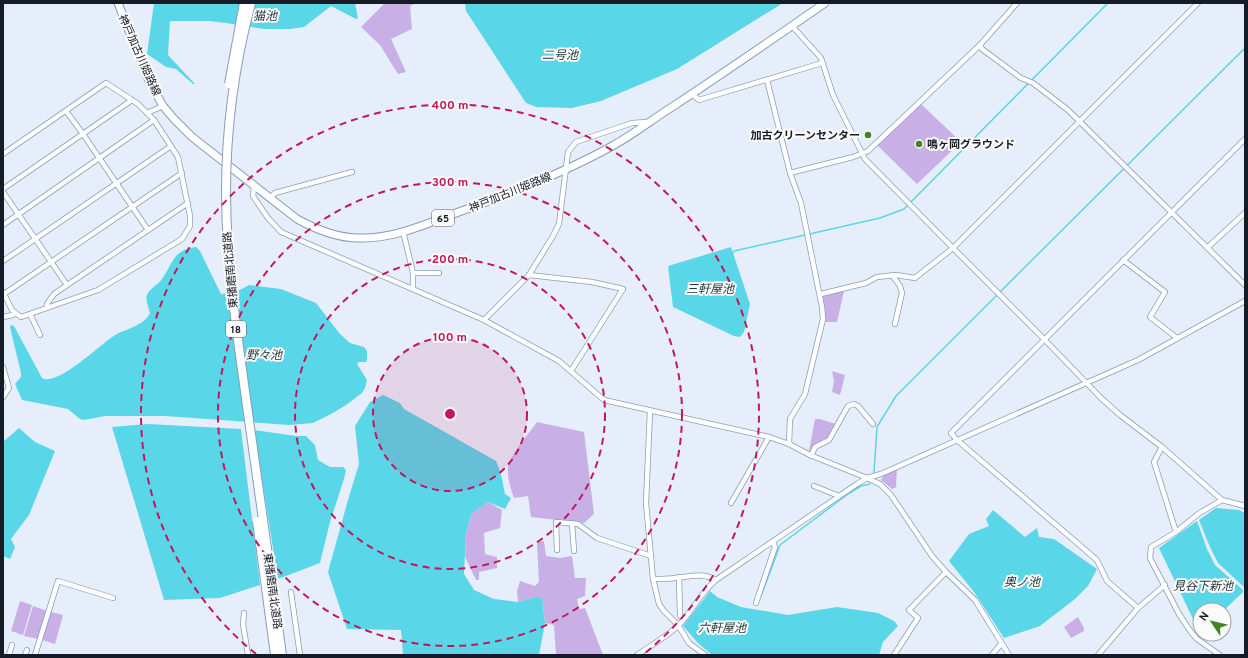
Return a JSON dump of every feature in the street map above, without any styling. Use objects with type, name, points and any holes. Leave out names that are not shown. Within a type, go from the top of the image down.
[{"type":"highway","name":"東播磨南北道路","points":[[244,3],[231,64],[224,122],[221,182],[222,247],[228,305],[275,655]]},
{"type":"highway","name":"東播磨南北道路","points":[[251,3],[239,53],[230,116],[226,172],[227,234],[236,324],[282,655]]},
{"type":"main road","name":"神戸加古川姫路線","points":[[118,3],[149,81],[164,106],[183,130],[297,219],[314,229],[334,235],[360,238],[370,238],[403,231],[528,186],[565,170],[615,145],[825,3]]},
{"type":"street","points":[[790,173],[853,157],[868,151],[980,45],[1017,3]]},
{"type":"street","points":[[820,294],[866,283],[878,278],[892,276],[915,278],[953,248],[1198,3]]},
{"type":"street","points":[[792,26],[821,58],[833,95],[865,159],[1102,399],[1120,415],[1162,447],[1222,500],[1245,506]]},
{"type":"street","points":[[980,45],[982,49],[1021,78],[1033,83],[1046,92],[1081,121],[1245,285]]},
{"type":"street","points":[[692,94],[699,100],[822,63]]},
{"type":"street","points":[[767,80],[790,173],[801,203],[820,294],[823,319],[805,394],[790,419],[788,444]]},
{"type":"street","points":[[3,154],[106,83],[132,100],[154,120],[178,157],[182,173],[188,203],[190,226],[182,239],[98,290],[20,317],[15,313],[4,293],[182,173]]},
{"type":"street","points":[[67,285],[3,191],[132,100]]},
{"type":"street","points":[[147,113],[164,106]]},
{"type":"street","points":[[66,111],[100,158],[148,230]]},
{"type":"street","points":[[3,225],[154,120]]},
{"type":"street","points":[[484,320],[529,275],[559,224],[568,152],[576,142],[632,123],[649,122]]},
{"type":"street","points":[[1138,608],[1107,581],[1097,560],[957,440],[951,433],[1245,139]]},
{"type":"street","points":[[3,261],[171,146]]},
{"type":"street","points":[[270,198],[276,193],[352,172]]},
{"type":"street","points":[[254,186],[253,196],[268,218],[281,232],[484,320],[548,355],[604,400],[769,438],[788,444],[811,456],[880,484],[891,495],[932,556],[975,600],[1009,655]]},
{"type":"street","points":[[47,308],[47,304],[54,294],[188,203]]},
{"type":"street","points":[[1207,248],[1245,213]]},
{"type":"street","points":[[403,231],[413,273],[413,289]]},
{"type":"street","points":[[1123,260],[1165,292],[1150,316],[1177,338]]},
{"type":"street","points":[[413,273],[439,273]]},
{"type":"street","points":[[529,275],[592,282],[623,289],[571,372]]},
{"type":"street","points":[[892,276],[900,286],[902,293],[895,324]]},
{"type":"street","points":[[637,655],[667,635],[678,625],[709,586],[716,580],[867,478],[881,474],[1138,360],[1245,301]]},
{"type":"street","points":[[3,316],[13,315],[15,313]]},
{"type":"street","points":[[30,314],[40,335]]},
{"type":"street","points":[[3,368],[9,388],[3,397]]},
{"type":"street","points":[[811,456],[815,447],[830,440],[837,424],[848,406],[851,404],[858,406],[873,424]]},
{"type":"street","points":[[650,411],[646,502],[653,579],[659,604],[678,625],[689,643],[706,655]]},
{"type":"street","points":[[731,503],[760,451],[769,438]]},
{"type":"street","points":[[1162,447],[1154,462],[1176,532]]},
{"type":"street","points":[[814,486],[839,496]]},
{"type":"street","points":[[1220,655],[1197,639],[1191,632],[1179,614],[1150,558],[1150,551],[1151,547],[1176,532],[1198,514],[1222,500]]},
{"type":"street","points":[[557,550],[555,522],[581,525],[598,538],[650,556]]},
{"type":"street","points":[[572,523],[574,551]]},
{"type":"street","points":[[756,603],[775,546],[773,542]]},
{"type":"street","points":[[894,655],[918,618],[909,610],[946,572]]},
{"type":"street","points":[[653,579],[679,578],[700,575],[711,577],[716,580]]},
{"type":"street","points":[[679,578],[680,615],[683,620]]},
{"type":"street","points":[[35,655],[58,581],[113,598]]},
{"type":"street","points":[[1098,655],[1138,608],[1165,585]]},
{"type":"street","points":[[291,592],[300,655]]},
{"type":"street","points":[[244,613],[241,619],[248,655]]},
{"type":"street","points":[[992,655],[1001,644]]},
{"type":"street","points":[[9,655],[12,645]]},
{"type":"street","points":[[25,655],[27,650]]},
{"type":"shaded area","points":[[385,3],[416,3],[410,6],[412,29],[391,39],[406,72],[398,74],[380,45],[361,27]]},
{"type":"shaded area","name":"鳴ヶ岡グラウンド","points":[[921,104],[961,142],[917,184],[877,145]]},
{"type":"shaded area","points":[[844,291],[837,322],[824,322],[823,296]]},
{"type":"shaded area","points":[[832,371],[845,375],[840,395],[832,392],[834,381]]},
{"type":"shaded area","points":[[815,419],[836,424],[830,438],[809,451]]},
{"type":"shaded area","points":[[537,422],[584,432],[594,514],[584,523],[531,517],[528,496],[514,498],[508,475],[509,463]]},
{"type":"shaded area","points":[[897,469],[897,487],[892,489],[881,480],[884,475]]},
{"type":"shaded area","points":[[488,502],[502,510],[500,528],[484,533],[485,554],[497,557],[497,568],[479,572],[479,580],[476,580],[465,557],[466,533],[471,514]]},
{"type":"shaded area","points":[[544,541],[546,556],[560,558],[572,556],[575,578],[586,578],[585,596],[577,599],[579,609],[585,608],[603,655],[556,655],[554,625],[545,623],[542,598],[533,598],[518,602],[517,591],[520,581],[535,586],[539,582],[537,542]]},
{"type":"shaded area","points":[[20,601],[32,605],[23,635],[11,631]]},
{"type":"shaded area","points":[[33,606],[47,611],[39,639],[24,636]]},
{"type":"shaded area","points":[[51,612],[63,615],[55,644],[42,640]]},
{"type":"shaded area","points":[[1078,617],[1084,631],[1071,638],[1064,627]]},
{"type":"water","name":"猫池","points":[[154,3],[355,3],[358,18],[356,19],[331,6],[304,27],[290,29],[264,29],[210,21],[170,21],[168,55],[195,84],[193,84],[176,69],[166,67],[147,54]]},
{"type":"water","name":"二号池","points":[[465,3],[783,3],[677,69],[601,101],[572,108],[536,107],[526,103],[466,11]]},
{"type":"water","name":"野々池","points":[[196,247],[200,251],[221,294],[236,292],[249,285],[281,289],[316,303],[340,334],[350,343],[364,347],[367,351],[366,362],[359,362],[357,364],[367,380],[362,393],[333,413],[313,423],[289,425],[165,416],[105,416],[84,420],[80,419],[68,409],[22,400],[15,384],[21,377],[21,373],[10,327],[11,325],[14,326],[42,378],[49,379],[58,376],[69,370],[117,334],[136,326],[145,320],[150,313],[146,299],[148,293],[162,279],[174,258],[178,254]]},
{"type":"water","name":"三軒屋池","points":[[731,247],[750,304],[744,332],[740,337],[734,336],[673,307],[668,266]]},
{"type":"water","points":[[383,395],[400,403],[404,409],[496,461],[501,473],[505,494],[511,498],[505,509],[488,502],[471,514],[466,533],[464,574],[474,590],[494,599],[518,602],[533,598],[542,598],[545,623],[539,655],[403,655],[401,630],[347,629],[328,572],[359,464],[355,426],[370,402]]},
{"type":"water","points":[[148,424],[241,429],[260,585],[220,598],[164,600],[112,427]]},
{"type":"water","points":[[19,428],[35,442],[55,451],[29,515],[11,539],[15,547],[10,559],[3,556],[3,442]]},
{"type":"water","points":[[254,430],[306,436],[315,445],[318,460],[330,467],[343,467],[346,470],[330,522],[320,563],[278,579]]},
{"type":"water","points":[[1216,508],[1239,510],[1245,513],[1245,588],[1218,563],[1199,520]]},
{"type":"water","name":"奥ノ池","points":[[993,510],[1025,537],[1037,528],[1039,537],[1054,539],[1097,569],[1088,586],[1075,599],[1040,626],[1004,638],[974,592],[949,561],[969,534],[989,526],[986,519]]},
{"type":"water","name":"見谷下新池","points":[[1197,521],[1207,549],[1215,565],[1243,590],[1243,592],[1232,602],[1192,602],[1192,617],[1159,548]]},
{"type":"water","name":"六軒屋池","points":[[710,591],[717,597],[741,607],[788,615],[837,607],[878,613],[894,621],[898,626],[883,642],[879,655],[712,655],[698,643],[683,626]]},
{"type":"waterway","points":[[733,253],[734,251],[880,218],[904,209],[1108,3]]},
{"type":"waterway","points":[[1000,292],[1245,48]]},
{"type":"waterway","points":[[874,472],[877,427],[896,396],[997,295]]},
{"type":"waterway","points":[[761,596],[780,545],[848,494],[861,486],[870,484]]},
{"type":"place","name":"加古クリーンセンター","points":[[868,135]]},
{"type":"place","name":"鳴ヶ岡グラウンド","points":[[919,144]]}]
